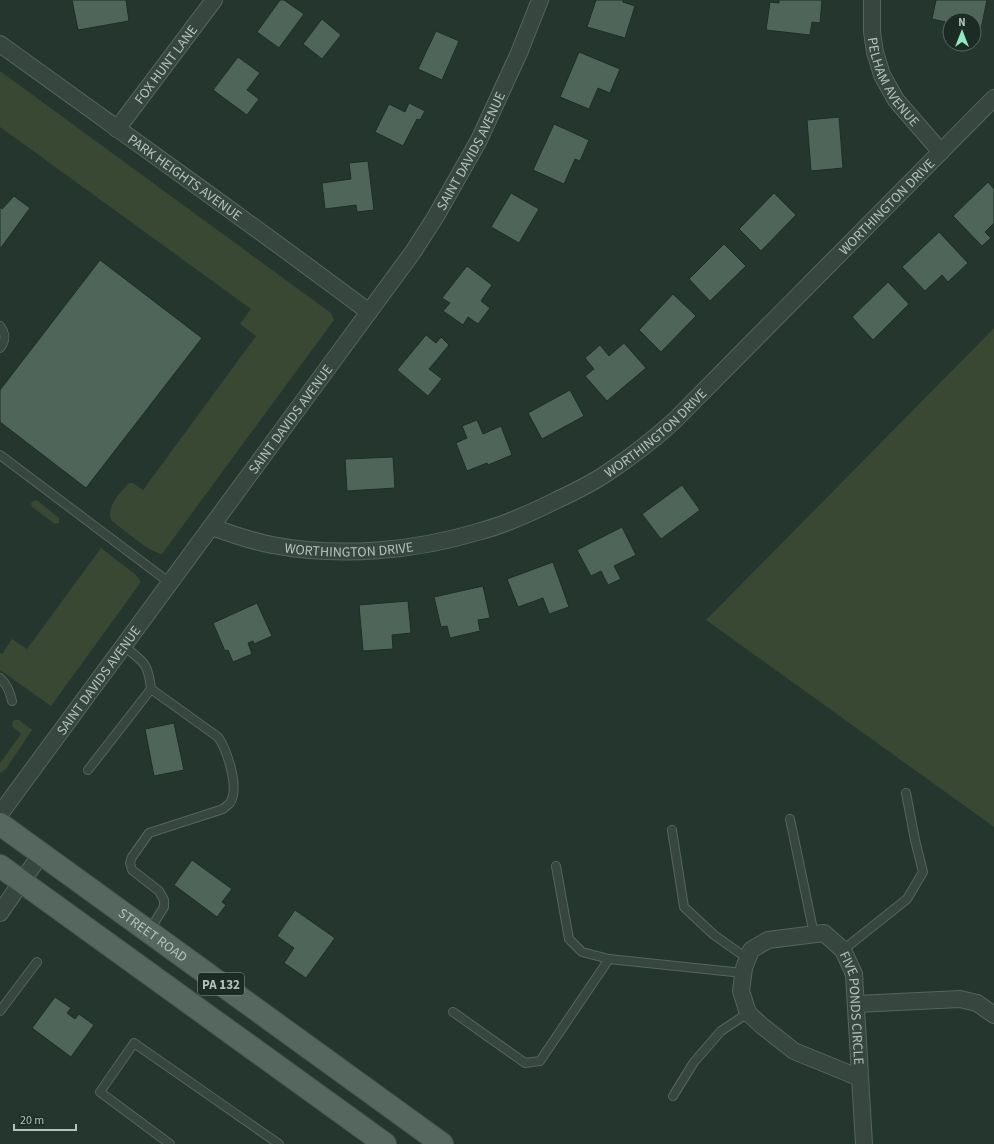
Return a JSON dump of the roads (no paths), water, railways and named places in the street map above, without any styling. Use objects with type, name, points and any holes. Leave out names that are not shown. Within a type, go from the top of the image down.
[{"type":"main road","name":"STREET ROAD","points":[[0,824],[442,1144]]},
{"type":"main road","name":"PA 132","points":[[0,866],[381,1143]]},
{"type":"street","name":"FOX HUNT LANE","points":[[117,129],[214,0]]},
{"type":"street","name":"SAINT DAVIDS AVENUE","points":[[0,814],[413,252],[436,216],[479,140],[519,53],[540,0]]},
{"type":"street","name":"PELHAM AVENUE","points":[[872,0],[872,32],[875,52],[882,75],[896,100],[941,152]]},
{"type":"street","name":"PARK HEIGHTS AVENUE","points":[[0,44],[197,187],[269,237],[369,312]]},
{"type":"street","name":"WORTHINGTON DRIVE","points":[[212,527],[233,535],[272,545],[313,551],[395,549],[428,544],[482,531],[507,523],[544,507],[579,489],[606,474],[630,458],[674,421],[994,98]]},
{"type":"street","points":[[0,913],[41,854]]},
{"type":"street","name":"FIVE PONDS CIRCLE","points":[[745,966],[751,950],[768,940],[824,933],[843,950],[854,974],[864,1144]]},
{"type":"street","points":[[745,966],[741,991],[748,1013]]},
{"type":"street","points":[[856,1004],[960,999],[977,1003],[994,1015]]},
{"type":"street","name":"FIVE PONDS CIRCLE","points":[[748,1013],[794,1051],[860,1078]]},
{"type":"lane","points":[[0,326],[5,334],[4,342],[0,348]]},
{"type":"lane","points":[[0,455],[170,583]]},
{"type":"lane","points":[[88,770],[151,689],[149,670],[144,662],[124,646]]},
{"type":"lane","points":[[0,678],[10,690],[12,701]]},
{"type":"lane","points":[[148,931],[164,906],[164,900],[159,891],[132,870],[130,863],[132,857],[149,833],[223,809],[231,802],[234,784],[229,759],[224,745],[218,736],[151,689]]},
{"type":"lane","points":[[843,950],[906,899],[923,872],[906,793]]},
{"type":"lane","points":[[790,819],[814,934]]},
{"type":"lane","points":[[672,830],[684,907],[745,966]]},
{"type":"lane","points":[[556,866],[569,939],[582,952],[609,959],[745,966]]},
{"type":"lane","points":[[453,1012],[524,1063],[540,1061],[609,959]]},
{"type":"lane","points":[[0,1011],[37,962]]},
{"type":"lane","points":[[673,1096],[694,1062],[721,1031],[748,1013]]},
{"type":"lane","points":[[170,1144],[100,1092],[134,1042],[279,1144]]}]
